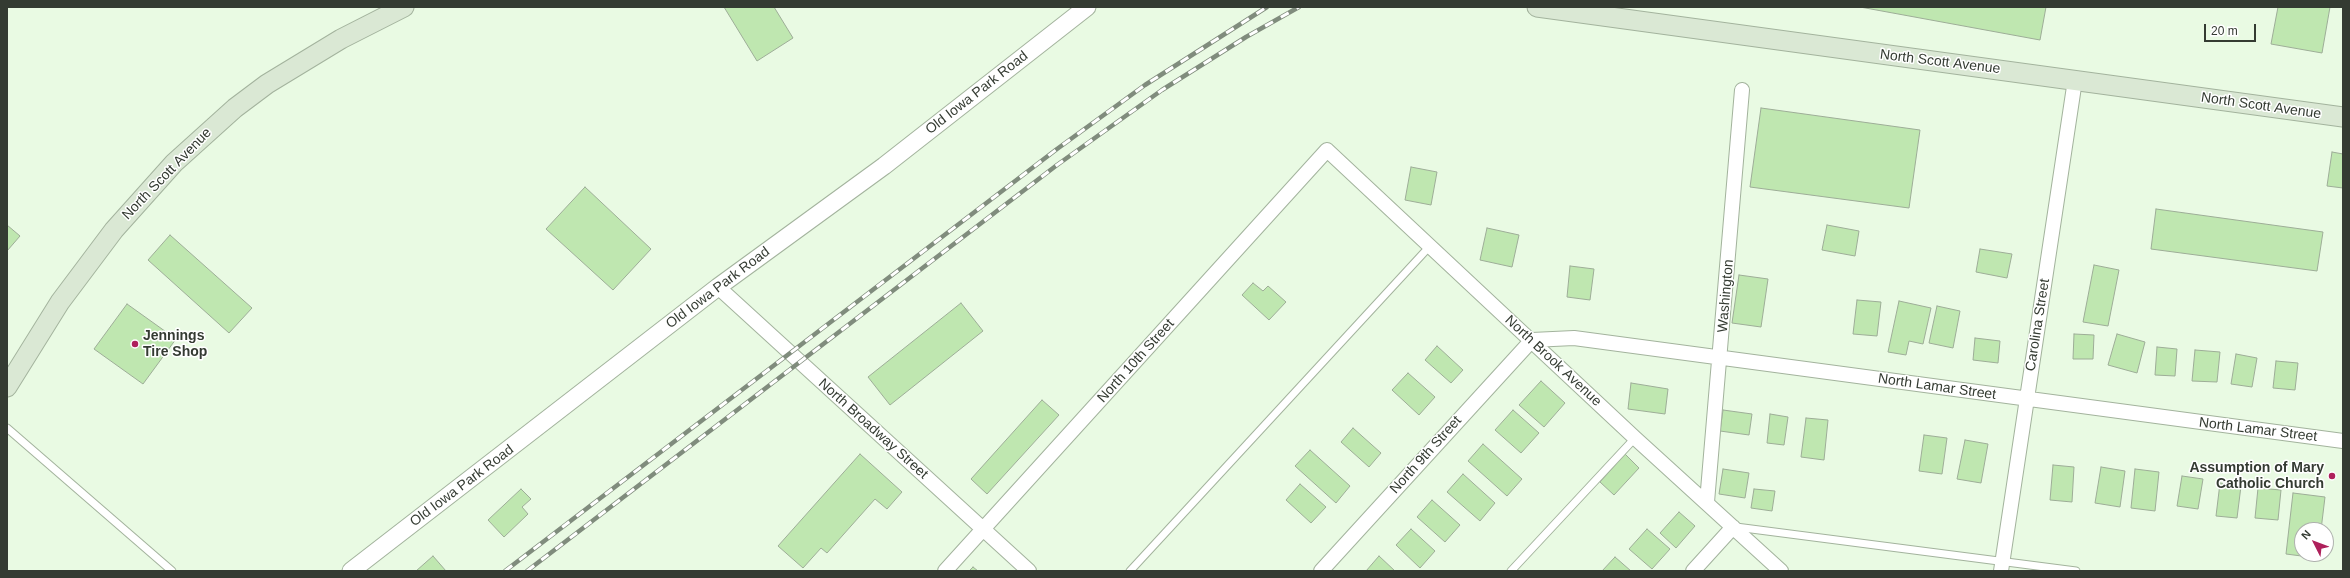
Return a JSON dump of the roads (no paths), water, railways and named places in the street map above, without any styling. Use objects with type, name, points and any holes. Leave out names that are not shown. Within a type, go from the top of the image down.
[{"type":"main road","name":"North Scott Avenue","points":[[7,387],[60,302],[114,230],[184,154],[234,108],[267,84],[341,39],[404,7]]},
{"type":"main road","name":"North Scott Avenue","points":[[1537,7],[2343,117]]},
{"type":"street","name":"Old Iowa Park Road","points":[[351,571],[718,287],[884,166],[1086,7]]},
{"type":"street","name":"Carolina Street","points":[[2002,566],[2075,80]]},
{"type":"street","name":"Washington","points":[[1707,502],[1721,358],[1742,90]]},
{"type":"street","name":"North Brook Avenue","points":[[1327,150],[1532,340],[1635,438],[1707,502],[1780,571]]},
{"type":"street","name":"North 10th Street","points":[[945,571],[984,530],[1327,150]]},
{"type":"street","name":"North Broadway Street","points":[[718,287],[1029,571]]},
{"type":"street","name":"North Lamar Street","points":[[1532,340],[1574,338],[2027,400],[2343,441]]},
{"type":"street","name":"North 9th Street","points":[[1321,571],[1532,340]]},
{"type":"street","points":[[1693,571],[1733,527]]},
{"type":"lane","points":[[1130,571],[1430,246]]},
{"type":"lane","points":[[7,428],[172,571]]},
{"type":"lane","points":[[1511,571],[1635,438]]},
{"type":"lane","points":[[1733,527],[2002,566],[2076,571]]},
{"type":"railway","points":[[505,571],[1057,149],[1145,85],[1267,7]]},
{"type":"railway","points":[[527,571],[1057,165],[1162,90],[1246,37],[1299,7]]},
{"type":"place","name":"Jennings Tire Shop","points":[[135,344]]},
{"type":"place","name":"Assumption of Mary Catholic Church","points":[[2332,476]]}]
